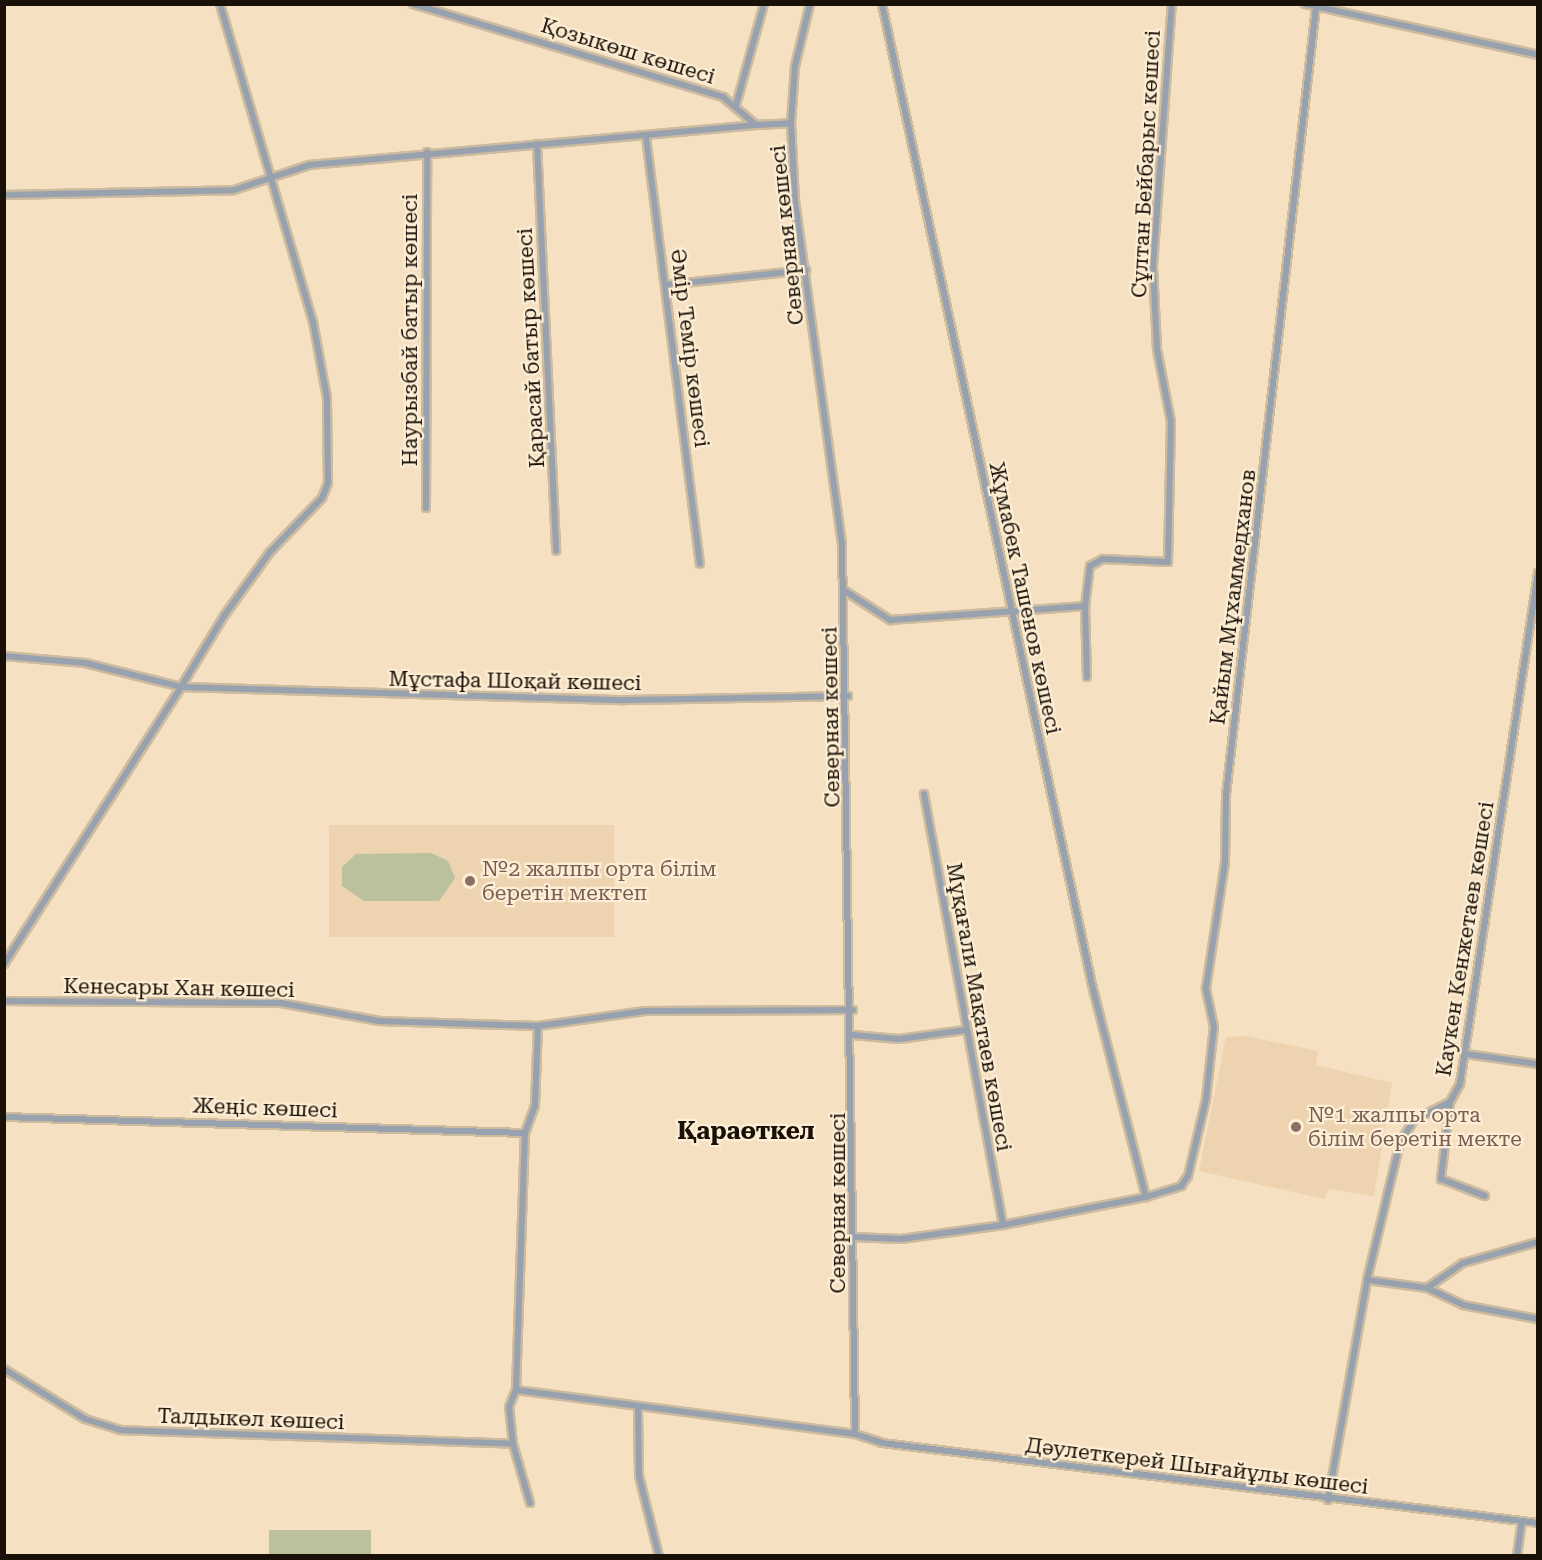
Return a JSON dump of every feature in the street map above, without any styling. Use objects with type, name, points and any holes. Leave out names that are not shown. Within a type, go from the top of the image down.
[{"type":"street","points":[[4,964],[224,616],[270,552],[322,498],[328,483],[327,398],[313,322],[273,177],[220,4]]},
{"type":"street","name":"Қозыкөш көшесі","points":[[413,4],[736,105],[756,125]]},
{"type":"street","points":[[736,105],[764,4]]},
{"type":"street","name":"Северная көшесі","points":[[810,4],[795,66],[791,123],[844,591],[853,1010],[855,1434]]},
{"type":"street","name":"Жұмабек Ташенов көшесі","points":[[882,4],[1095,998],[1146,1197]]},
{"type":"street","name":"Сұлтан Бейбарыс көшесі","points":[[1085,606],[1090,566],[1103,559],[1168,562],[1170,410],[1157,349],[1153,266],[1172,4]]},
{"type":"street","points":[[1305,4],[1538,55]]},
{"type":"street","name":"Қайым Мұхаммедханов","points":[[1146,1197],[1181,1186],[1188,1176],[1206,1099],[1214,1027],[1206,988],[1226,862],[1226,795],[1316,7]]},
{"type":"street","points":[[4,195],[234,190],[309,165],[427,152],[646,137],[791,123]]},
{"type":"street","name":"Әмір Темір көшесі","points":[[646,137],[700,564]]},
{"type":"street","name":"Қарасай батыр көшесі","points":[[537,144],[556,551]]},
{"type":"street","name":"Наурызбай батыр көшесі","points":[[426,508],[427,152]]},
{"type":"street","points":[[666,285],[806,270]]},
{"type":"street","name":"Каукен Кенжетаев көшесі","points":[[1328,1500],[1367,1280],[1400,1143],[1414,1120],[1450,1102],[1465,1054],[1538,573]]},
{"type":"street","points":[[844,591],[890,620],[1012,609],[1085,606],[1087,677]]},
{"type":"street","name":"Мұстафа Шоқай көшесі","points":[[4,656],[85,663],[180,687],[625,700],[848,696]]},
{"type":"street","name":"Мұқағали Мақатаев көшесі","points":[[924,794],[965,1030],[1004,1225]]},
{"type":"street","name":"Кенесары Хан көшесі","points":[[4,1001],[281,1003],[379,1021],[538,1026],[645,1011],[853,1010]]},
{"type":"street","points":[[530,1503],[513,1444],[509,1407],[516,1390],[525,1133],[535,1106],[538,1026]]},
{"type":"street","points":[[853,1035],[915,1038],[965,1030]]},
{"type":"street","points":[[1465,1054],[1538,1064]]},
{"type":"street","points":[[1450,1102],[1441,1179],[1485,1196]]},
{"type":"street","name":"Жеңіс көшесі","points":[[4,1117],[525,1133]]},
{"type":"street","points":[[853,1237],[901,1239],[1004,1225],[1146,1197]]},
{"type":"street","points":[[1426,1288],[1463,1263],[1538,1242]]},
{"type":"street","points":[[1367,1280],[1426,1288],[1463,1305],[1538,1318]]},
{"type":"street","name":"Талдыкөл көшесі","points":[[4,1369],[85,1419],[120,1431],[513,1444]]},
{"type":"street","name":"Дәулеткерей Шығайұлы көшесі","points":[[516,1390],[638,1410],[855,1434],[882,1443],[1328,1500],[1538,1523]]},
{"type":"street","points":[[638,1410],[639,1476],[659,1556]]},
{"type":"street","points":[[1517,1556],[1522,1522]]},
{"type":"shaded area","name":"№2 жалпы орта білім беретін мектеп","points":[[329,825],[614,825],[614,937],[329,937]]},
{"type":"shaded area","name":"№1 жалпы орта білім беретін мекте","points":[[1246,1036],[1318,1051],[1316,1065],[1392,1083],[1374,1196],[1328,1189],[1325,1199],[1199,1171],[1226,1037]]},
{"type":"green space","points":[[431,853],[448,861],[455,878],[439,901],[364,901],[342,886],[342,867],[356,854]]},
{"type":"green space","points":[[269,1530],[371,1530],[371,1555],[269,1555]]},
{"type":"place","name":"№2 жалпы орта білім беретін мектеп","points":[[470,881]]},
{"type":"place","name":"№1 жалпы орта білім беретін мекте","points":[[1296,1127]]},
{"type":"district","name":"Қараөткел","points":[[746,1132]]}]
